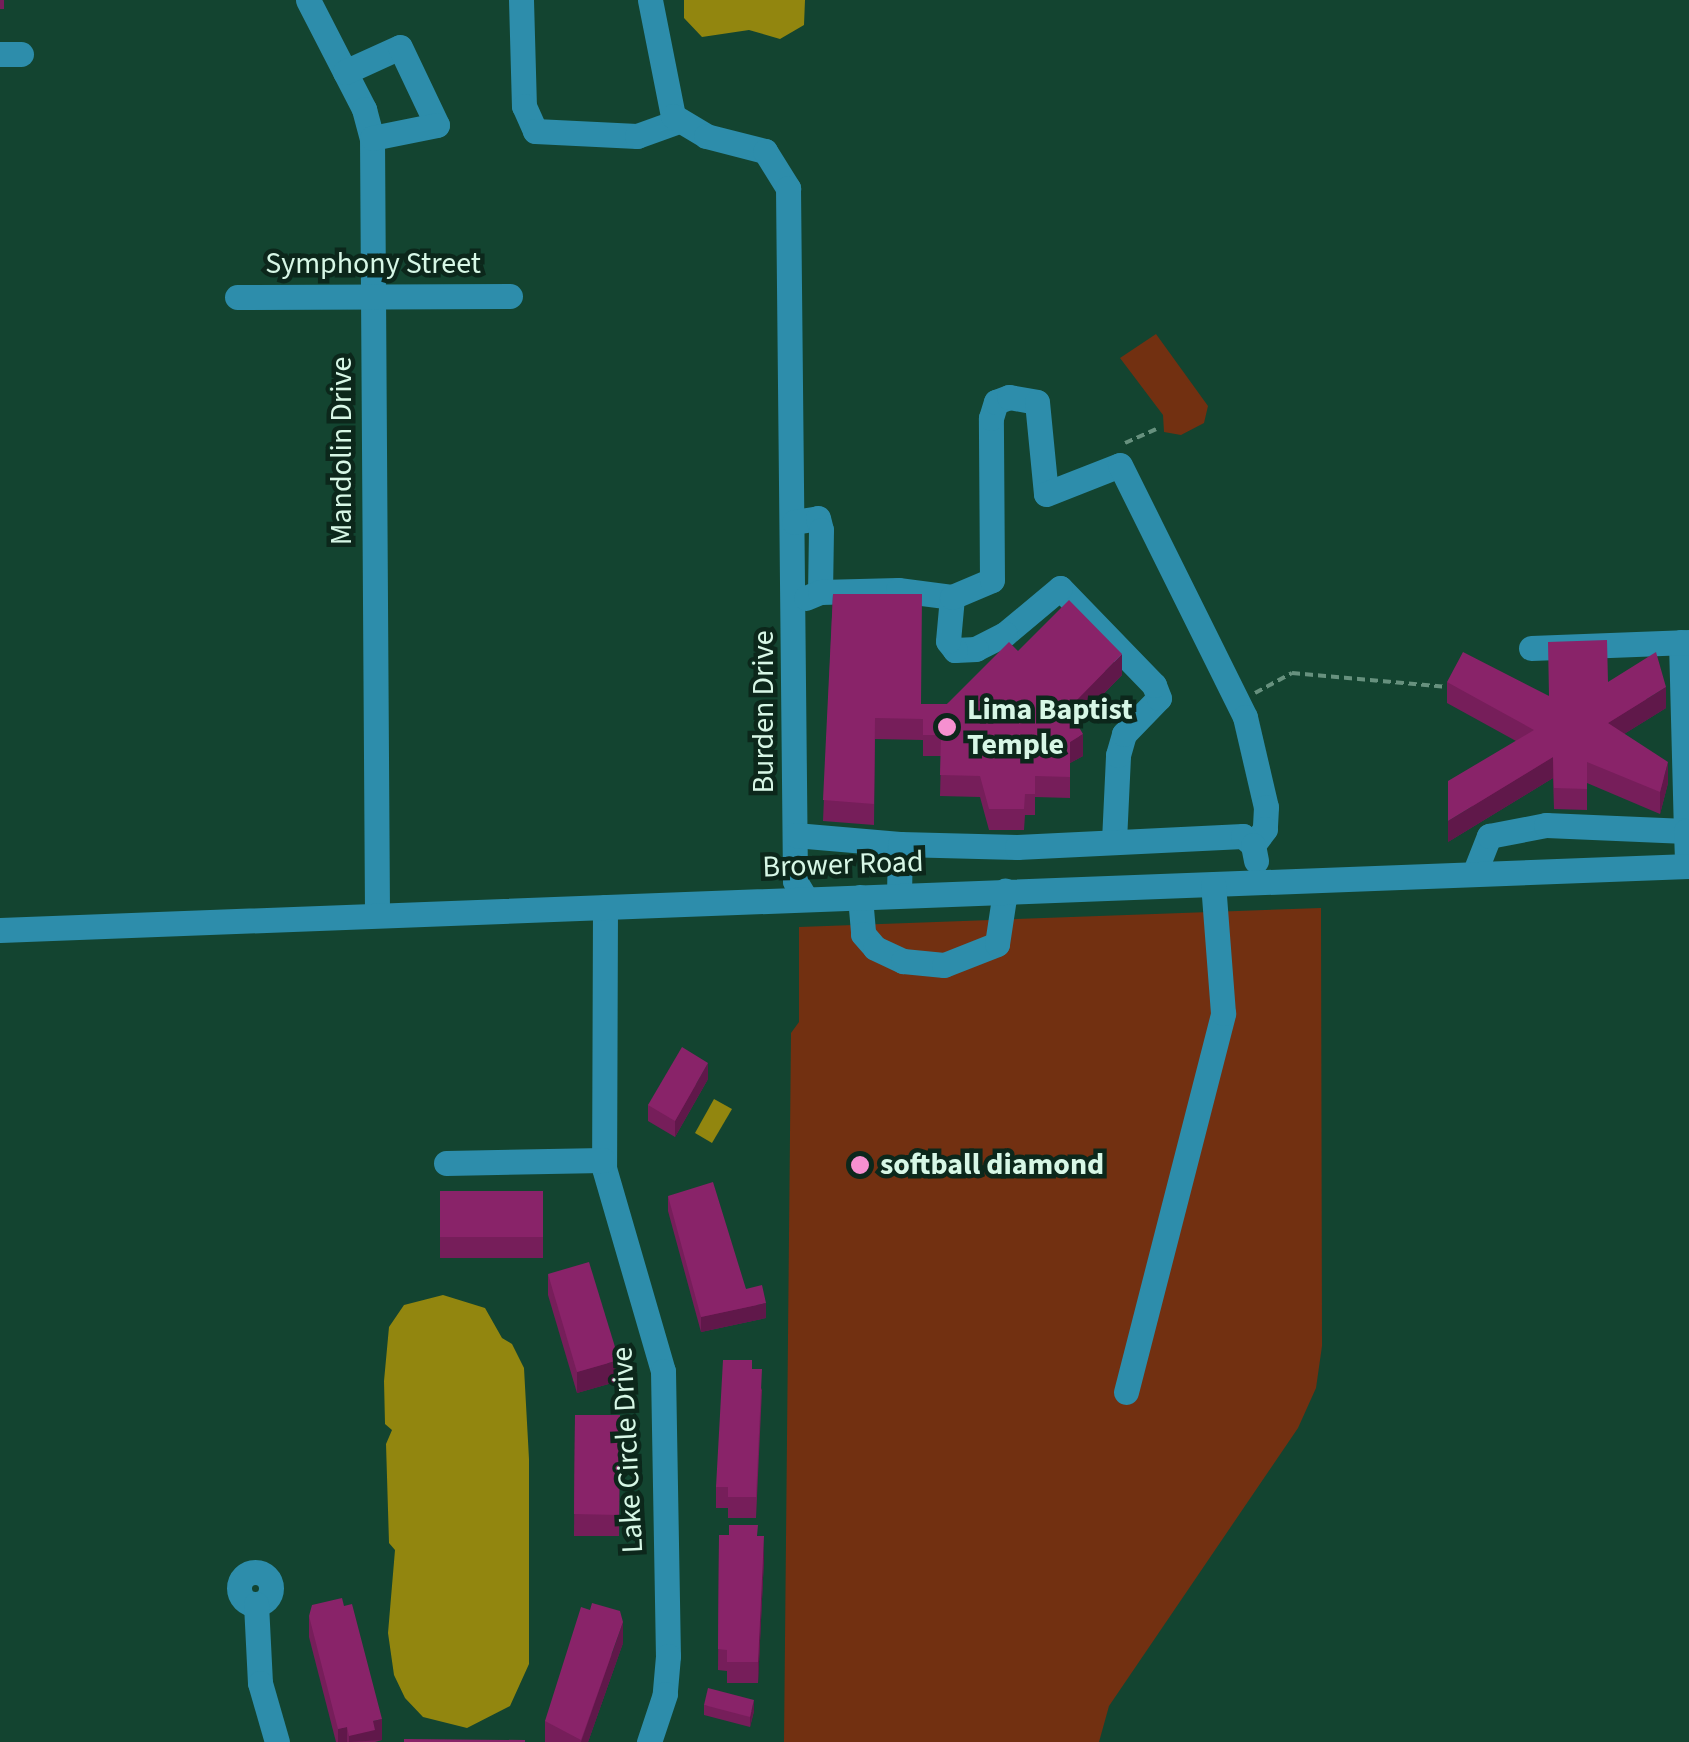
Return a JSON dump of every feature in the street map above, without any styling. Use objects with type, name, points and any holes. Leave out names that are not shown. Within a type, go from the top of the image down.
[{"type":"street","name":"Mandolin Drive","points":[[308,0],[346,72],[372,138],[377,916]]},
{"type":"street","points":[[521,0],[524,106],[535,131],[638,136],[679,121],[659,68],[650,0]]},
{"type":"street","points":[[346,72],[400,46],[437,125],[372,138]]},
{"type":"street","name":"Burden Drive","points":[[679,121],[706,136],[765,151],[788,188],[794,522],[809,597],[795,835],[795,881],[806,899]]},
{"type":"street","name":"Symphony Street","points":[[237,297],[510,296]]},
{"type":"street","points":[[809,597],[898,590],[952,597],[992,580],[991,418],[996,402],[1026,398],[1042,416],[1046,494],[1120,464],[1237,702],[1266,807],[1265,829],[1253,845]]},
{"type":"street","points":[[952,597],[948,642],[965,650],[1005,634],[1060,588],[1154,686],[1159,698],[1124,734],[1118,755],[1104,888]]},
{"type":"street","points":[[1532,648],[1685,642],[1688,866]]},
{"type":"street","points":[[1474,874],[1481,846],[1501,830],[1562,824],[1686,831]]},
{"type":"street","points":[[795,835],[900,844],[1243,836],[1253,845],[1259,882]]},
{"type":"street","points":[[899,895],[900,844]]},
{"type":"street","name":"Brower Road","points":[[0,930],[1688,866]]},
{"type":"street","points":[[1126,1392],[1223,1013],[1213,884]]},
{"type":"street","points":[[860,897],[863,934],[874,948],[902,961],[944,964],[998,944],[1005,892]]},
{"type":"street","name":"Lake Circle Drive","points":[[605,907],[603,1160],[663,1370],[668,1656],[665,1694],[649,1742]]},
{"type":"street","points":[[446,1163],[603,1160]]},
{"type":"street","points":[[256,1604],[260,1683],[278,1742]]},
{"type":"path","points":[[1121,445],[1156,430]]},
{"type":"path","points":[[1237,702],[1292,673],[1450,687]]},
{"type":"shaded area","points":[[684,0],[805,0],[804,25],[780,39],[749,30],[702,37],[684,18]]},
{"type":"shaded area","points":[[1156,334],[1208,406],[1204,423],[1181,435],[1164,432],[1163,415],[1120,358]]},
{"type":"shaded area","points":[[1321,908],[1322,1346],[1316,1388],[1298,1428],[1109,1706],[1099,1742],[784,1742],[791,1033],[799,1022],[799,927]]},
{"type":"shaded area","points":[[714,1099],[732,1109],[712,1143],[695,1133]]},
{"type":"shaded area","points":[[443,1295],[485,1308],[502,1338],[512,1344],[524,1368],[529,1459],[529,1664],[510,1706],[467,1728],[423,1717],[405,1698],[394,1675],[388,1633],[395,1550],[389,1543],[386,1444],[392,1430],[385,1424],[389,1327],[404,1305]]},
{"type":"building","name":"Lima Baptist Temple","points":[[833,594],[922,594],[921,704],[947,704],[1009,642],[1018,651],[1069,600],[1122,654],[1068,709],[1083,734],[1070,742],[1070,777],[1035,776],[1035,794],[1025,794],[1024,809],[989,809],[980,776],[940,775],[941,735],[923,735],[923,719],[875,718],[874,804],[823,800]]},
{"type":"building","points":[[1607,640],[1608,682],[1656,652],[1666,687],[1608,723],[1668,762],[1660,792],[1587,762],[1587,789],[1554,788],[1553,757],[1448,821],[1448,781],[1534,730],[1447,682],[1463,652],[1549,696],[1548,642]]},
{"type":"building","points":[[682,1047],[708,1063],[675,1121],[648,1105]]},
{"type":"building","points":[[713,1182],[746,1289],[762,1285],[766,1303],[701,1317],[668,1196]]},
{"type":"building","points":[[440,1191],[543,1191],[543,1237],[440,1237]]},
{"type":"building","points":[[589,1262],[619,1360],[577,1372],[548,1274]]},
{"type":"building","points":[[723,1360],[752,1360],[752,1369],[762,1369],[756,1497],[728,1497],[728,1487],[716,1487]]},
{"type":"building","points":[[575,1415],[620,1415],[619,1515],[574,1514]]},
{"type":"building","points":[[729,1525],[758,1525],[757,1536],[764,1536],[758,1662],[727,1662],[727,1650],[718,1649],[719,1535],[729,1535]]},
{"type":"building","points":[[342,1598],[344,1606],[352,1604],[382,1719],[373,1721],[375,1730],[349,1736],[347,1727],[338,1729],[309,1616],[312,1605]]},
{"type":"building","points":[[592,1603],[620,1611],[623,1622],[581,1740],[545,1721],[581,1607],[590,1610]]},
{"type":"building","points":[[708,1688],[754,1700],[750,1717],[704,1705]]},
{"type":"building","points":[[525,1740],[525,1742],[404,1742]]},
{"type":"place","name":"Lima Baptist Temple","points":[[947,727]]},
{"type":"place","name":"softball diamond","points":[[860,1165]]}]
